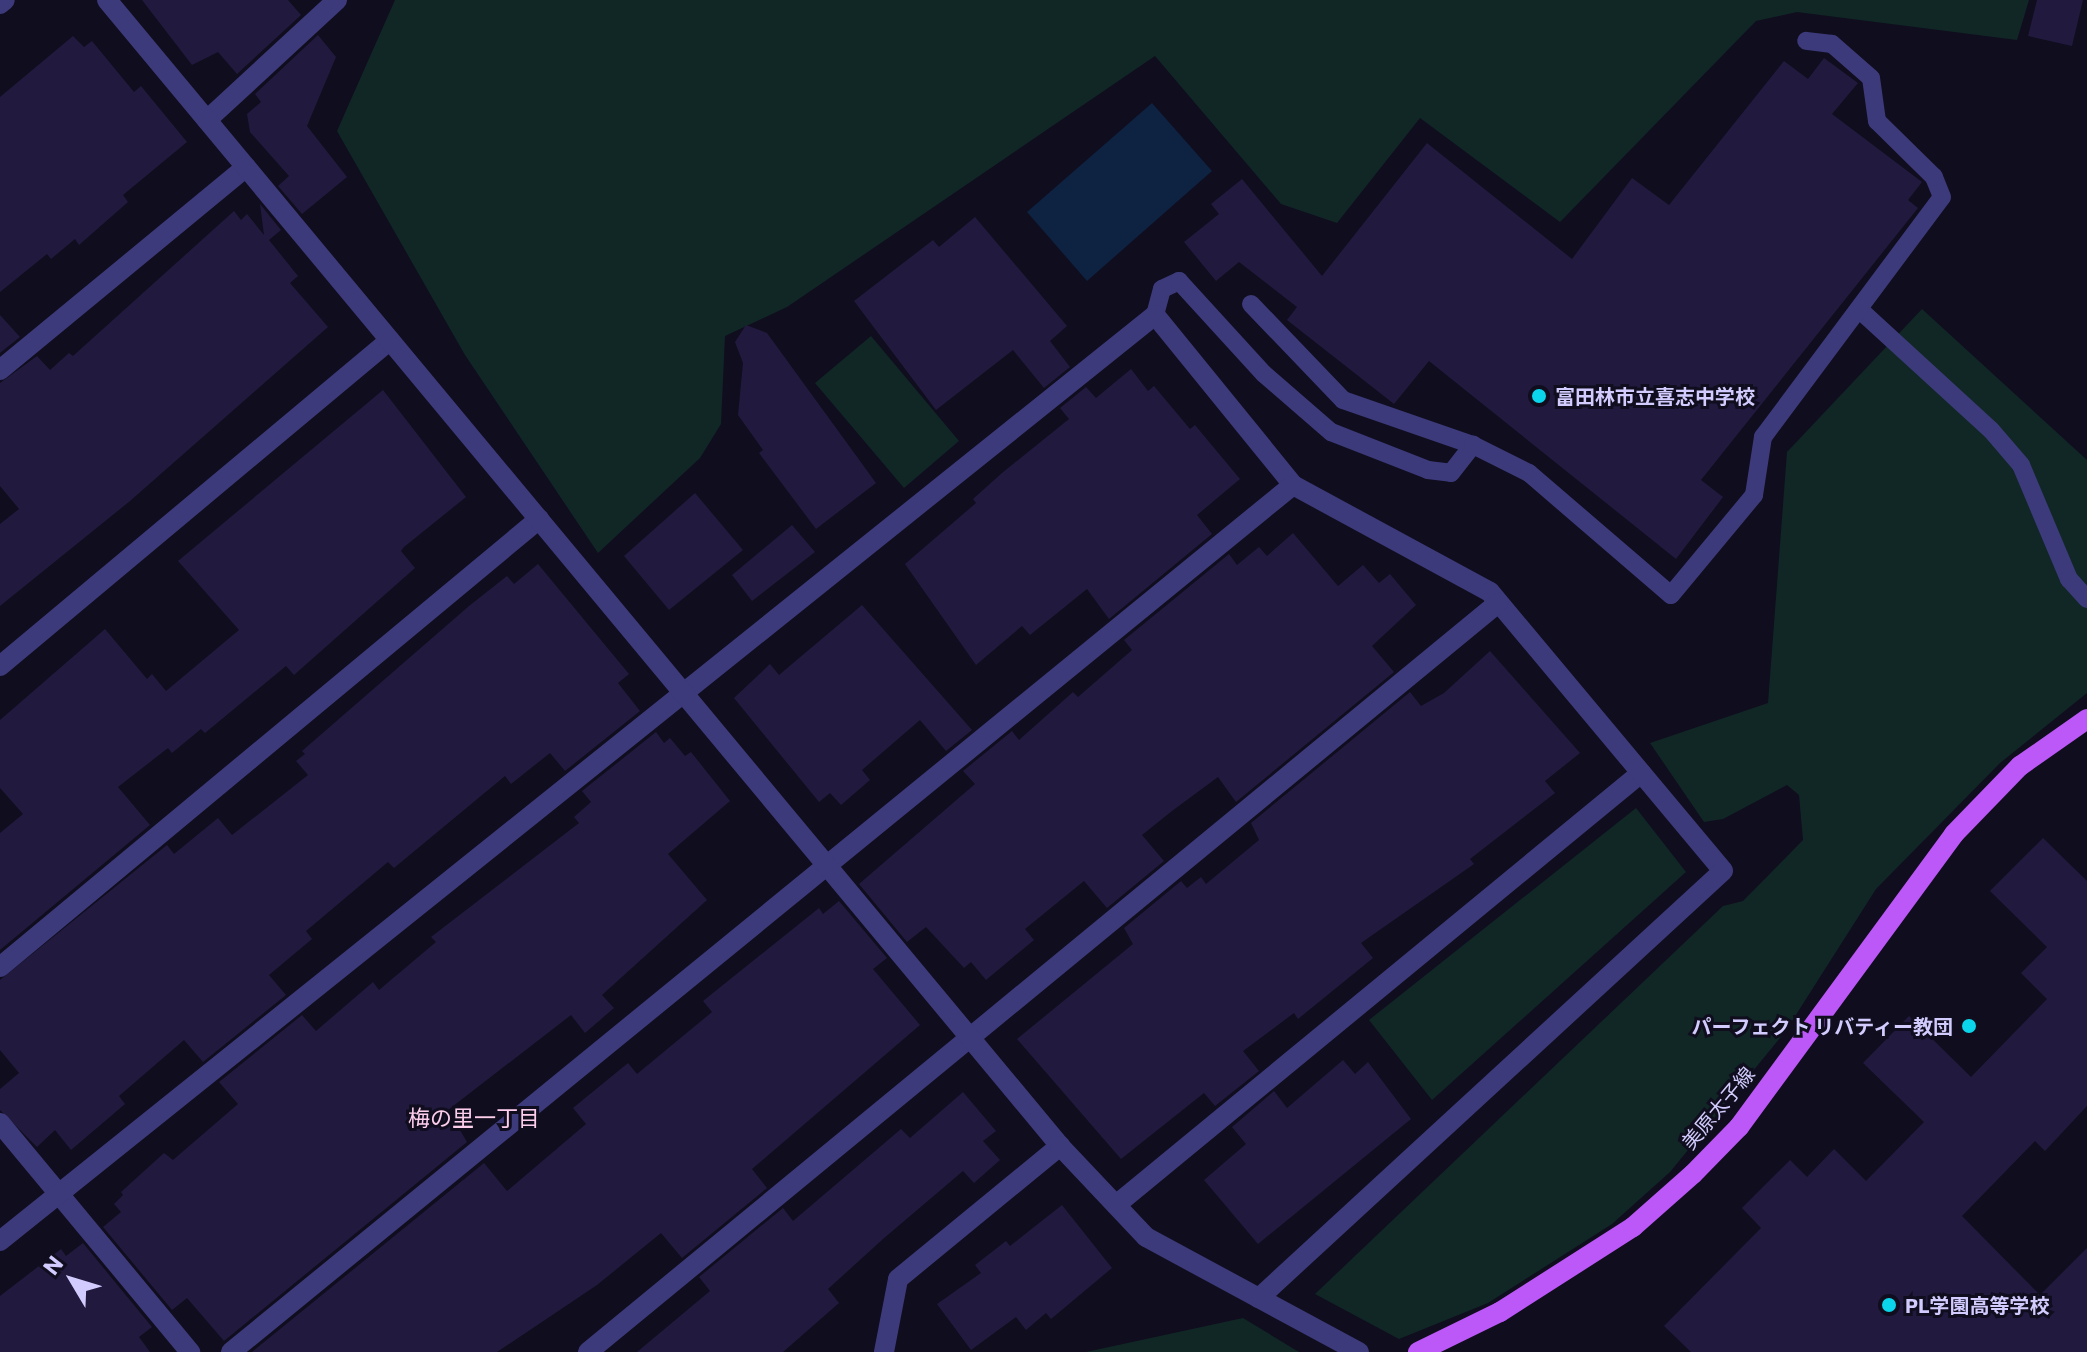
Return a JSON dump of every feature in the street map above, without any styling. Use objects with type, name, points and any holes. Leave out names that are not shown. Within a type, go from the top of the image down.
[{"type":"main road","name":"美原太子線","points":[[1418,1352],[1500,1312],[1633,1227],[1693,1174],[1739,1127],[1954,834],[2020,766],[2087,719]]},
{"type":"street","points":[[0,4],[5,0]]},
{"type":"street","points":[[107,0],[1060,1146],[1146,1237],[1359,1352]]},
{"type":"street","points":[[207,120],[337,0]]},
{"type":"street","points":[[0,370],[246,167]]},
{"type":"street","points":[[0,1241],[1155,315],[1293,485],[1490,592],[1723,871],[1259,1298]]},
{"type":"street","points":[[0,666],[390,340]]},
{"type":"street","points":[[231,1352],[1293,485]]},
{"type":"street","points":[[0,967],[539,519]]},
{"type":"street","points":[[588,1352],[1498,603]]},
{"type":"street","points":[[1116,1205],[1641,773]]},
{"type":"street","points":[[0,1123],[190,1352]]},
{"type":"street","points":[[884,1352],[898,1279],[1060,1146]]},
{"type":"lane","points":[[1251,304],[1343,400],[1473,445],[1529,473],[1671,595],[1754,495],[1763,437],[1861,311],[1942,197],[1934,177],[1877,121],[1871,78],[1832,44],[1806,41]]},
{"type":"lane","points":[[1155,315],[1162,289],[1179,281],[1264,374],[1331,432],[1428,470],[1451,473],[1473,445]]},
{"type":"lane","points":[[1861,311],[1960,400],[2021,465],[2064,567],[2087,599]]},
{"type":"green space","points":[[395,0],[2029,0],[2017,40],[1797,12],[1756,21],[1560,222],[1420,118],[1337,223],[1281,204],[1155,56],[787,307],[725,336],[721,424],[700,458],[598,553],[465,355],[337,131]]},
{"type":"green space","points":[[1922,309],[2087,460],[2087,693],[2000,763],[1876,889],[1785,1032],[1670,1172],[1612,1224],[1488,1303],[1399,1339],[1315,1294],[1723,906],[1743,901],[1803,840],[1799,795],[1787,785],[1723,819],[1704,822],[1650,743],[1768,703],[1787,452]]},
{"type":"green space","points":[[871,336],[959,441],[904,488],[815,383]]},
{"type":"green space","points":[[1636,808],[1686,872],[1432,1100],[1369,1020]]},
{"type":"green space","points":[[1243,1318],[1299,1352],[1086,1352]]},
{"type":"water","points":[[1152,103],[1212,171],[1087,281],[1027,212]]},
{"type":"building","points":[[142,0],[288,0],[301,15],[237,74],[218,52],[192,65]]},
{"type":"building","points":[[2037,0],[2083,0],[2072,46],[2028,36]]},
{"type":"building","points":[[318,35],[336,57],[307,126],[347,177],[302,214],[278,186],[289,176],[250,132],[247,114],[261,102],[255,94]]},
{"type":"building","points":[[73,36],[84,47],[92,41],[134,92],[141,86],[187,142],[123,195],[128,202],[79,245],[75,239],[51,259],[47,254],[0,292],[0,97]]},
{"type":"building","points":[[1824,58],[1858,83],[1832,114],[1922,182],[1908,200],[1918,208],[1701,480],[1723,497],[1676,559],[1429,361],[1394,404],[1287,320],[1297,307],[1239,262],[1216,281],[1184,242],[1219,214],[1211,204],[1242,179],[1322,276],[1427,143],[1572,259],[1632,178],[1669,205],[1784,61],[1808,79]]},
{"type":"building","points":[[260,204],[281,230],[269,240],[298,276],[290,283],[328,327],[130,501],[0,606],[0,524],[19,509],[0,486],[0,383],[37,356],[50,370],[69,353],[73,356],[234,211],[241,220],[247,214],[264,235]]},
{"type":"building","points":[[975,217],[1067,326],[1050,341],[1070,367],[1044,388],[1013,350],[936,410],[854,301],[933,240],[939,247]]},
{"type":"building","points":[[0,315],[20,337],[0,353]]},
{"type":"building","points":[[746,325],[767,333],[876,483],[816,529],[759,453],[763,450],[738,415],[743,363],[735,342]]},
{"type":"building","points":[[1131,369],[1148,391],[1154,386],[1190,429],[1195,425],[1240,479],[1197,515],[1212,534],[1109,619],[1087,589],[1030,635],[1022,626],[976,665],[905,564],[976,503],[973,499],[1002,473],[1069,419],[1060,408],[1086,387],[1096,398]]},
{"type":"building","points":[[383,390],[466,497],[401,551],[415,568],[294,675],[286,666],[205,733],[201,729],[172,753],[168,748],[118,787],[150,825],[0,950],[0,833],[23,814],[0,788],[0,720],[105,629],[147,679],[152,674],[166,691],[239,630],[178,561]]},
{"type":"building","points":[[695,493],[743,550],[669,610],[624,556]]},
{"type":"building","points":[[792,525],[815,552],[752,601],[732,575]]},
{"type":"building","points":[[1293,533],[1338,586],[1363,565],[1379,583],[1390,574],[1416,605],[1372,646],[1394,672],[1236,802],[1218,777],[1172,811],[1142,835],[1164,861],[1107,908],[1084,881],[1025,929],[1034,940],[986,980],[971,962],[964,968],[926,927],[907,942],[859,884],[975,784],[963,771],[1012,731],[1019,740],[1073,692],[1078,697],[1132,650],[1124,640],[1229,554],[1237,565],[1259,547],[1267,556]]},
{"type":"building","points":[[538,564],[629,674],[618,683],[640,711],[565,771],[550,753],[511,784],[505,776],[394,868],[388,862],[306,931],[312,939],[269,975],[286,995],[203,1062],[184,1040],[119,1096],[125,1104],[71,1150],[55,1130],[37,1147],[0,1110],[0,1089],[19,1073],[0,1050],[0,980],[167,845],[174,854],[218,818],[232,835],[308,775],[296,761],[305,754],[302,751],[469,606],[507,576],[514,584]]},
{"type":"building","points":[[862,605],[972,730],[946,751],[920,720],[862,770],[870,780],[841,805],[830,793],[819,802],[734,698],[770,664],[779,675]]},
{"type":"building","points":[[1490,651],[1580,753],[1545,781],[1555,793],[1470,859],[1474,864],[1361,943],[1373,958],[1298,1019],[1294,1013],[1243,1051],[1259,1071],[1215,1106],[1204,1093],[1121,1159],[1017,1039],[1133,944],[1124,928],[1181,881],[1187,888],[1201,877],[1206,884],[1259,840],[1251,823],[1410,692],[1421,706],[1444,693]]},
{"type":"building","points":[[656,732],[664,743],[670,738],[685,756],[691,752],[730,801],[668,854],[707,900],[602,995],[614,1008],[585,1033],[571,1015],[448,1110],[467,1142],[224,1341],[187,1298],[172,1310],[103,1227],[121,1212],[114,1204],[123,1195],[121,1192],[164,1153],[173,1160],[238,1104],[219,1082],[302,1015],[316,1031],[373,982],[379,990],[436,942],[431,937],[579,823],[574,817],[591,802],[582,791]]},
{"type":"building","points":[[2043,838],[2087,881],[2087,1106],[2045,1151],[2035,1141],[1962,1216],[2040,1295],[2087,1248],[2087,1352],[1691,1352],[1664,1326],[1761,1228],[1742,1208],[1790,1160],[1807,1177],[1834,1149],[1866,1181],[1924,1122],[1863,1063],[1909,1016],[1971,1077],[2047,999],[2021,973],[2047,947],[1990,891]]},
{"type":"building","points":[[839,901],[887,958],[873,969],[920,1025],[752,1169],[767,1188],[682,1258],[661,1233],[597,1285],[497,1352],[252,1352],[484,1163],[507,1191],[586,1124],[573,1108],[628,1063],[637,1074],[712,1012],[703,1001],[819,908],[823,914]]},
{"type":"building","points":[[1343,1060],[1355,1074],[1368,1062],[1411,1119],[1258,1244],[1204,1180],[1246,1144],[1232,1127],[1274,1091],[1287,1108]]},
{"type":"building","points":[[963,1092],[996,1131],[983,1141],[1000,1160],[974,1183],[963,1171],[883,1239],[828,1289],[839,1303],[783,1352],[637,1352],[710,1291],[699,1277],[783,1208],[793,1221],[901,1129],[910,1138]]},
{"type":"building","points":[[1062,1205],[1112,1268],[1051,1319],[1046,1313],[1026,1330],[1016,1317],[971,1350],[937,1304],[981,1273],[975,1265],[1006,1241],[1010,1246]]},
{"type":"building","points":[[83,1243],[152,1327],[139,1337],[150,1352],[0,1352],[0,1296],[61,1249],[66,1256]]},
{"type":"place","name":"富田林市立喜志中学校","points":[[1539,396]]},
{"type":"place","name":"パーフェクト リバティー教団","points":[[1969,1026]]},
{"type":"place","name":"PL学園高等学校","points":[[1889,1305]]},
{"type":"district","name":"梅の里一丁目","points":[[474,1118]]}]
